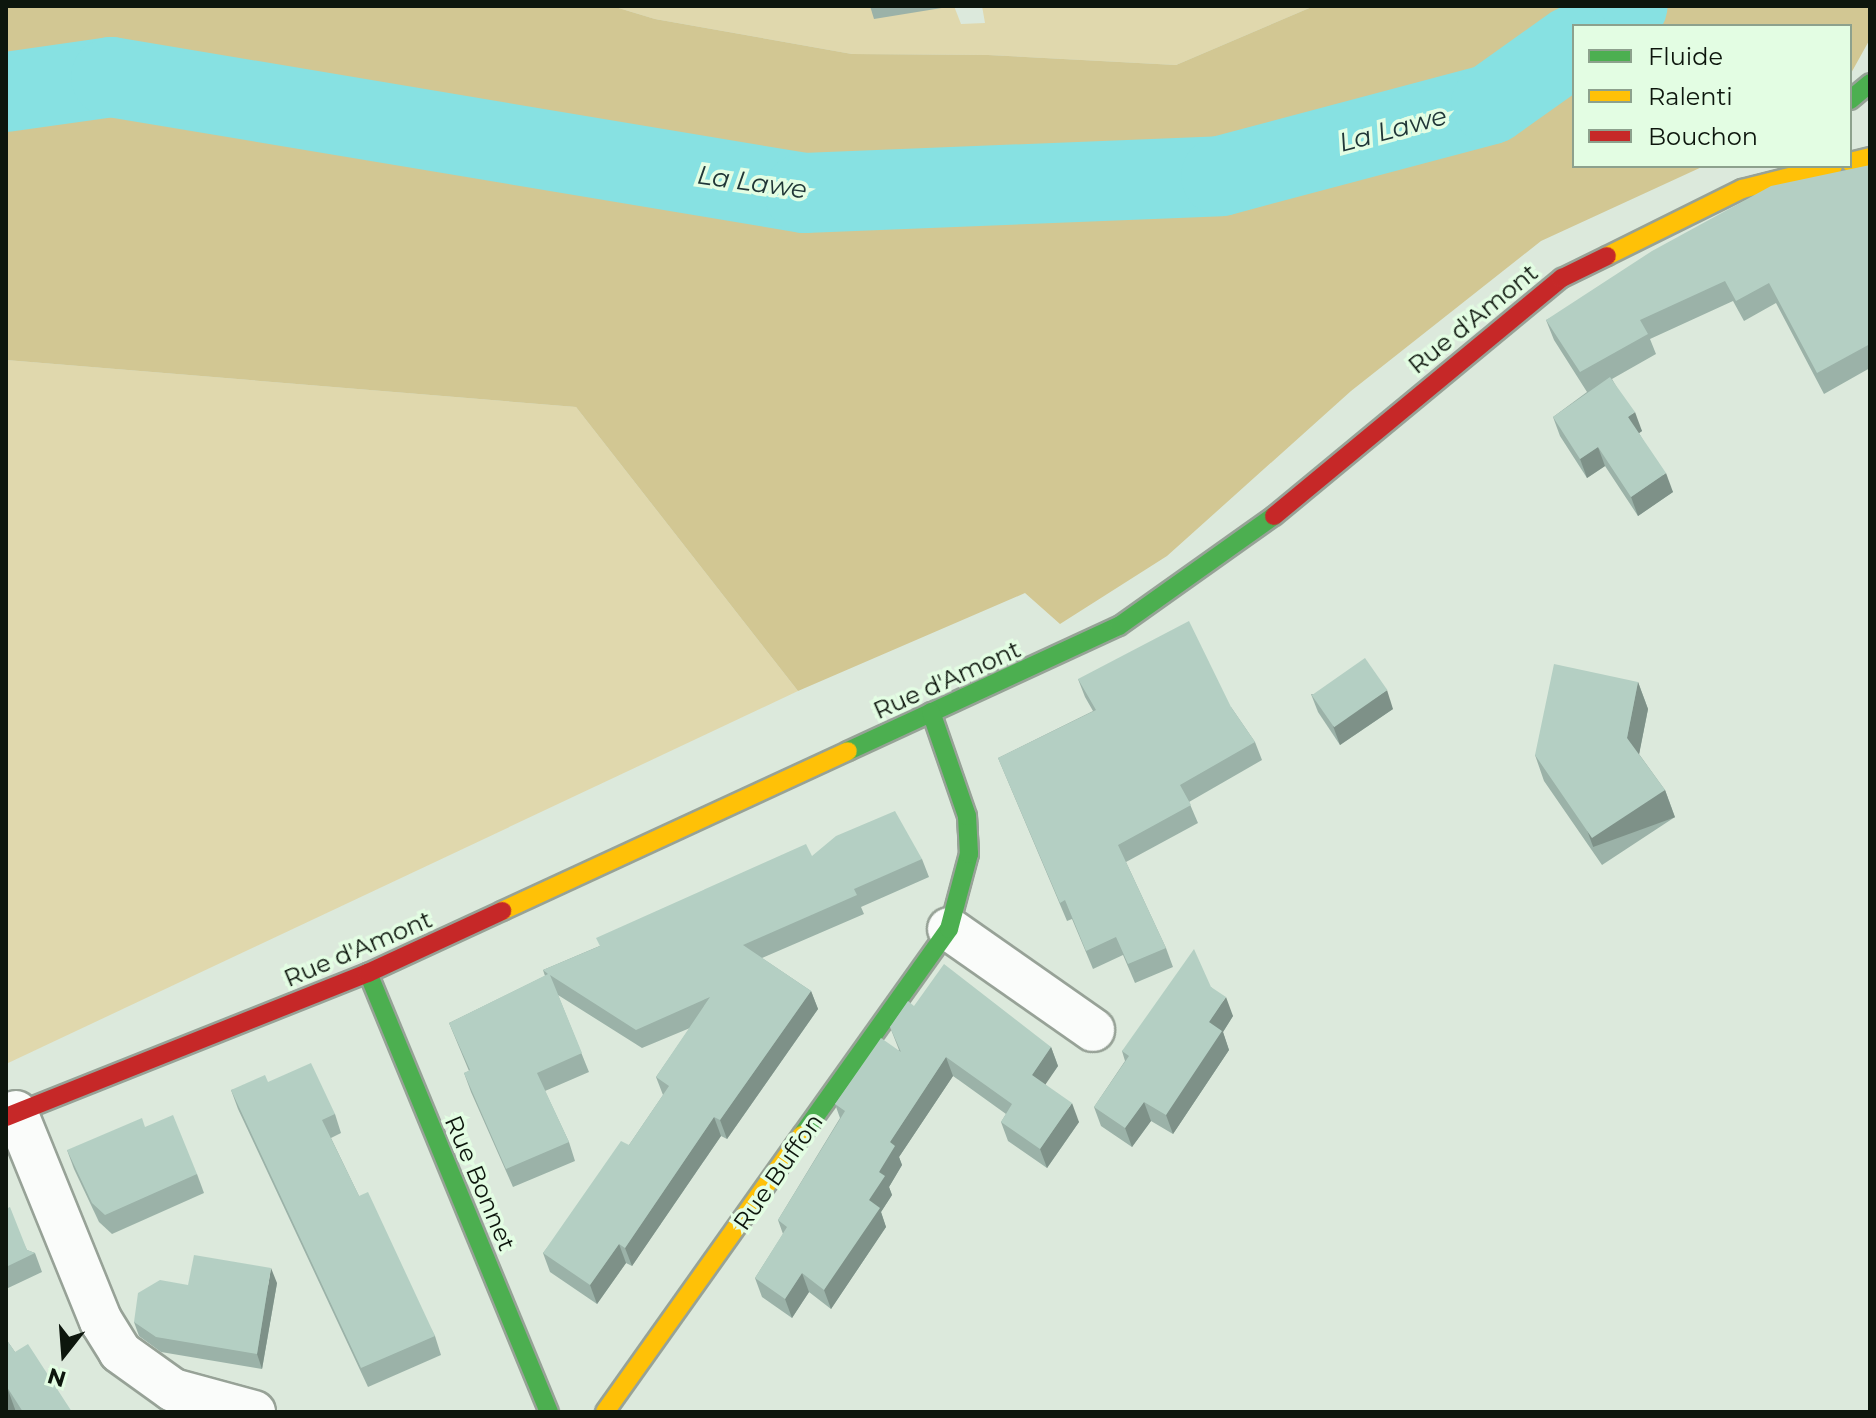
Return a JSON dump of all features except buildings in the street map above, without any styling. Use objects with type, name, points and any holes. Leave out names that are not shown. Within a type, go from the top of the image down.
[{"type":"street","points":[[1852,98],[1870,83]]},
{"type":"street","points":[[1742,189],[1768,168]]},
{"type":"street","name":"Rue d'Amont","points":[[11,1115],[368,973],[1119,626],[1188,582],[1562,278],[1742,189],[1825,168]]},
{"type":"street","name":"Rue Buffon","points":[[605,1412],[949,929],[969,854],[967,816],[931,712]]},
{"type":"street","points":[[949,929],[1093,1030]]},
{"type":"street","name":"Rue Bonnet","points":[[368,973],[549,1412]]},
{"type":"street","points":[[11,1115],[101,1321],[120,1352],[173,1390],[254,1412]]},
{"type":"shaded area","points":[[6,6],[612,6],[655,19],[852,54],[988,55],[1176,65],[1314,6],[1870,6],[1870,39],[1852,71],[1852,24],[1572,24],[1572,168],[1700,168],[1541,241],[1351,391],[1167,556],[1060,624],[1025,593],[798,691],[576,407],[6,360]]},
{"type":"shaded area","points":[[612,6],[954,6],[961,24],[985,23],[982,6],[1314,6],[1176,65],[988,55],[852,54],[655,19]]},
{"type":"shaded area","points":[[6,360],[576,407],[798,691],[6,1064]]},
{"type":"waterway","name":"La Lawe","points":[[1603,24],[1628,6]]},
{"type":"waterway","name":"La Lawe","points":[[6,92],[111,77],[804,193],[1221,176],[1491,104],[1572,46]]},
{"type":"traffic: fast","points":[[1852,98],[1870,83]]},
{"type":"traffic: fast","points":[[848,751],[1119,626],[1274,516]]},
{"type":"traffic: fast","points":[[802,1135],[949,929],[969,854],[967,816],[931,712]]},
{"type":"traffic: fast","points":[[368,973],[549,1412]]},
{"type":"traffic: slow","points":[[1852,162],[1870,157]]},
{"type":"traffic: slow","points":[[1607,256],[1742,189],[1825,168]]},
{"type":"traffic: slow","points":[[502,911],[848,751]]},
{"type":"traffic: slow","points":[[605,1412],[802,1135]]},
{"type":"traffic: jam","points":[[1274,516],[1562,278],[1607,256]]},
{"type":"traffic: jam","points":[[6,1117],[368,973],[502,911]]}]
